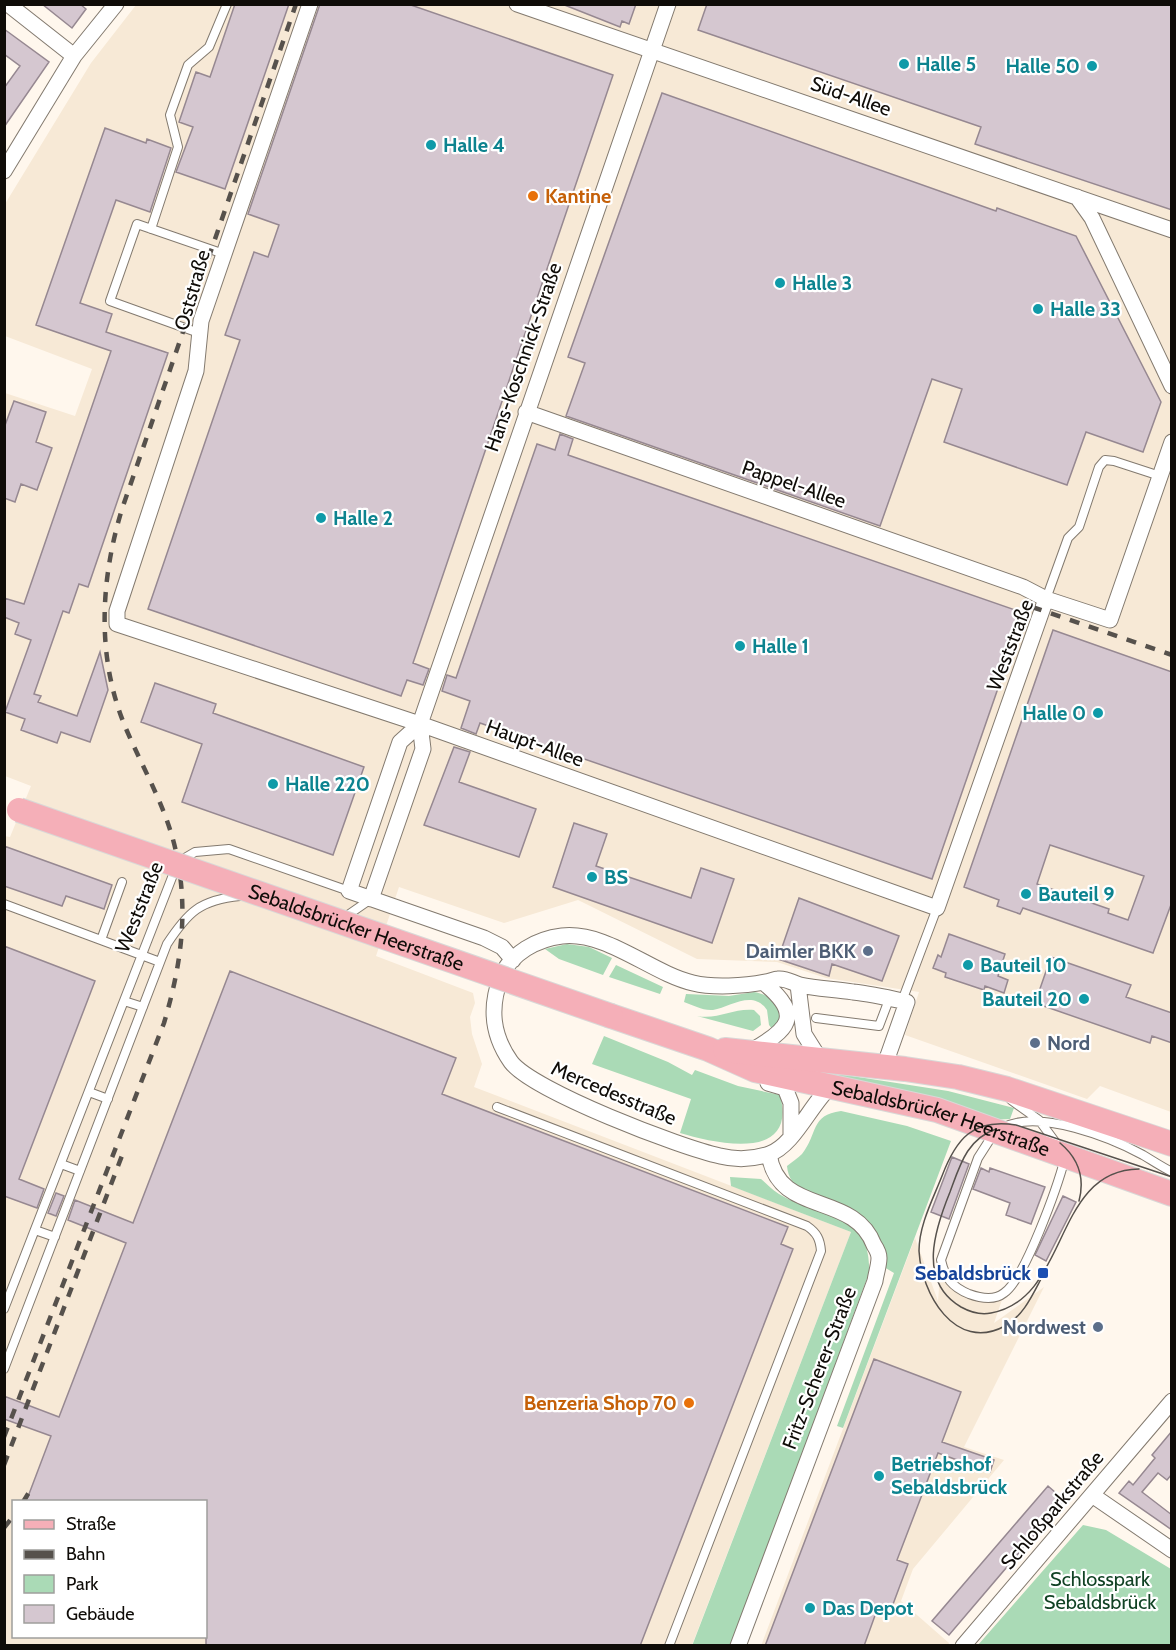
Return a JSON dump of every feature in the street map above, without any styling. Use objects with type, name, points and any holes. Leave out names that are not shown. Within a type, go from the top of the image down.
[{"type":"main road","name":"Sebaldsbrücker Heerstraße","points":[[12,807],[611,1016],[829,1088],[936,1110],[994,1133],[1172,1194]]},
{"type":"main road","name":"Sebaldsbrücker Heerstraße","points":[[752,1061],[821,1061],[958,1077],[1168,1143]]},
{"type":"street","points":[[8,4],[74,56]]},
{"type":"street","points":[[4,171],[74,56],[116,4]]},
{"type":"street","name":"Oststraße","points":[[117,624],[117,611],[196,371],[201,321],[310,4]]},
{"type":"street","name":"Süd-Allee","points":[[517,4],[1172,230]]},
{"type":"street","name":"Hans-Koschnick-Straße","points":[[371,899],[423,749],[420,724],[668,4]]},
{"type":"street","points":[[1077,197],[1092,218],[1172,386]]},
{"type":"street","name":"Pappel-Allee","points":[[526,411],[1012,583],[1046,599]]},
{"type":"street","name":"Weststraße","points":[[937,908],[1046,599],[1110,620],[1172,442]]},
{"type":"street","name":"Haupt-Allee","points":[[117,624],[420,724],[937,908]]},
{"type":"street","name":"Hans-Koschnick-Straße","points":[[349,891],[400,742],[420,724]]},
{"type":"street","points":[[349,891],[484,938],[502,947],[513,960]]},
{"type":"street","name":"Mercedesstraße","points":[[829,1088],[813,1103],[783,1147],[769,1154],[745,1159],[720,1156],[607,1115],[538,1083],[512,1064],[495,1034],[492,1012],[496,989],[504,971],[513,960],[534,944],[564,935],[590,939],[619,949],[693,983],[764,983],[778,979],[798,985],[896,999]]},
{"type":"street","points":[[764,983],[776,993],[786,1008],[787,1022],[781,1033],[752,1061],[760,1080],[785,1088],[791,1103],[793,1121],[790,1138]]},
{"type":"street","points":[[798,985],[804,1034],[821,1061]]},
{"type":"street","points":[[884,1067],[907,1002],[896,999]]},
{"type":"street","name":"Fritz-Scherer-Straße","points":[[738,1646],[875,1281],[879,1257],[870,1234],[856,1218],[792,1194],[771,1170],[769,1154]]},
{"type":"street","name":"Schloßparkstraße","points":[[963,1646],[1172,1401]]},
{"type":"street","points":[[1092,1495],[1172,1550]]},
{"type":"lane","points":[[151,229],[178,147],[170,115],[188,64],[209,47],[227,4]]},
{"type":"lane","points":[[199,333],[110,301],[137,224],[224,254]]},
{"type":"lane","points":[[1046,599],[1068,538],[1079,526],[1099,467],[1105,460],[1160,476]]},
{"type":"lane","name":"Weststraße","points":[[4,1309],[178,862],[195,852],[229,849],[349,891]]},
{"type":"lane","points":[[101,940],[122,882]]},
{"type":"lane","name":"Weststraße","points":[[4,1369],[167,944],[183,919],[213,898],[241,895],[346,917],[371,899]]},
{"type":"lane","points":[[4,904],[160,962]]},
{"type":"lane","points":[[816,1018],[879,1026],[896,999],[937,908]]},
{"type":"lane","points":[[124,1001],[143,1007]]},
{"type":"lane","points":[[988,1085],[1039,1120],[1051,1133],[1065,1158],[1036,1239],[1012,1285],[1004,1294],[992,1298],[976,1297],[959,1290],[945,1277],[941,1260],[945,1244],[978,1158],[994,1133],[1010,1124],[1039,1120],[1071,1127],[1127,1148],[1172,1172]]},
{"type":"lane","points":[[89,1092],[108,1099]]},
{"type":"lane","points":[[497,1107],[807,1226],[816,1232],[820,1241],[821,1251],[669,1646]]},
{"type":"lane","points":[[1127,1148],[1168,1143]]},
{"type":"lane","points":[[61,1164],[80,1172]]},
{"type":"lane","points":[[35,1230],[55,1238]]},
{"type":"shaded area","points":[[136,5],[1171,5],[1171,1112],[1100,1086],[1087,1099],[905,1035],[919,992],[826,978],[777,962],[697,959],[578,900],[504,923],[399,887],[376,956],[473,993],[475,1003],[470,1017],[472,1034],[482,1064],[474,1087],[851,1232],[692,1645],[5,1646],[4,836],[10,837],[31,786],[5,776],[5,393],[75,416],[92,369],[5,336],[5,204],[91,63]]},
{"type":"shaded area","points":[[915,1238],[938,1301],[941,1260],[945,1277],[976,1297],[1004,1294],[994,1323],[1044,1287],[964,1447],[1004,1460],[913,1569],[901,1601],[949,1643],[948,1646],[761,1646]]},
{"type":"green space","points":[[567,944],[589,947],[612,958],[603,975],[559,959],[545,949]]},
{"type":"green space","points":[[616,965],[663,987],[660,994],[609,977]]},
{"type":"green space","points":[[754,992],[765,995],[778,1008],[780,1019],[773,1030],[769,1025],[767,1010],[755,1001],[741,1001],[713,1010],[702,1009],[684,1002],[686,994],[729,996]]},
{"type":"green space","points":[[754,1010],[760,1016],[761,1025],[753,1031],[697,1016],[705,1017]]},
{"type":"green space","points":[[604,1036],[668,1062],[692,1075],[695,1070],[738,1086],[780,1095],[782,1116],[777,1131],[766,1139],[751,1143],[714,1141],[680,1133],[691,1099],[592,1064]]},
{"type":"green space","points":[[781,1065],[948,1091],[1014,1108],[1010,1119],[988,1120]]},
{"type":"green space","points":[[841,1111],[907,1126],[951,1141],[843,1428],[837,1426],[894,1273],[884,1267],[880,1241],[869,1223],[854,1212],[804,1191],[792,1181],[787,1166],[807,1147],[819,1121],[831,1113]]},
{"type":"green space","points":[[730,1177],[761,1179],[779,1194],[794,1202],[826,1213],[853,1228],[862,1238],[868,1253],[869,1273],[731,1645],[692,1646],[851,1232],[731,1186]]},
{"type":"green space","name":"Schlosspark Sebaldsbrück","points":[[1083,1525],[1106,1530],[1171,1569],[1171,1645],[978,1645]]},
{"type":"building","points":[[42,4],[80,4],[86,9],[72,28]]},
{"type":"building","points":[[235,4],[289,4],[225,189],[176,172],[193,127],[179,122],[196,72],[210,77]]},
{"type":"building","points":[[320,4],[408,4],[613,75],[413,663],[429,669],[423,685],[407,680],[401,696],[148,609],[240,340],[225,335],[254,252],[268,257],[279,225],[248,214]]},
{"type":"building","points":[[562,4],[636,4],[629,24],[622,21],[620,27]]},
{"type":"building","points":[[707,4],[1172,4],[1172,210],[975,144],[981,127],[698,30]]},
{"type":"building","points":[[4,29],[49,62],[4,127],[4,88],[20,66],[4,54]]},
{"type":"building","name":"Halle 3","points":[[662,93],[996,211],[997,208],[1076,236],[1161,402],[1143,452],[1086,432],[1067,485],[944,442],[962,389],[932,379],[880,526],[566,416],[585,363],[568,357]]},
{"type":"building","points":[[105,128],[146,143],[147,139],[171,148],[150,212],[116,200],[80,303],[112,314],[106,332],[168,353],[88,587],[79,584],[69,613],[63,611],[34,694],[41,696],[38,702],[77,716],[100,652],[108,690],[90,742],[61,732],[57,743],[21,730],[25,719],[5,712],[31,640],[15,634],[19,623],[4,617],[4,598],[24,604],[111,351],[36,325]]},
{"type":"building","points":[[14,401],[46,412],[36,442],[52,448],[37,490],[21,484],[15,502],[4,498],[4,428]]},
{"type":"building","name":"Halle 1","points":[[560,434],[573,439],[568,455],[1024,613],[932,879],[480,723],[476,734],[461,728],[470,701],[442,691],[447,675],[456,678],[537,444],[555,450]]},
{"type":"building","points":[[1053,630],[1172,672],[1172,902],[1153,953],[1023,908],[1020,914],[997,906],[999,900],[964,887]],"holes":[[[1050,845],[1144,876],[1128,920],[1108,913],[1109,909],[1037,884]]]},
{"type":"building","name":"Halle 220","points":[[155,683],[216,704],[213,713],[364,767],[333,855],[182,802],[202,744],[141,722]]},
{"type":"building","points":[[454,747],[470,752],[459,782],[536,809],[519,857],[424,825]]},
{"type":"building","name":"BS","points":[[574,823],[607,834],[596,866],[691,898],[701,868],[734,879],[712,943],[553,887]]},
{"type":"building","points":[[4,846],[112,885],[104,909],[66,896],[62,906],[4,886]]},
{"type":"building","points":[[799,898],[899,936],[882,981],[832,964],[829,976],[778,959]]},
{"type":"building","name":"Bauteil 10","points":[[949,934],[1005,954],[998,976],[1008,980],[1004,993],[985,986],[984,990],[945,977],[946,973],[933,968],[938,955],[941,957]]},
{"type":"building","points":[[4,946],[95,981],[19,1179],[44,1189],[37,1208],[4,1196]]},
{"type":"building","name":"Bauteil 20","points":[[1051,957],[1131,985],[1126,997],[1172,1013],[1172,1043],[1152,1036],[1150,1043],[1035,1003]]},
{"type":"building","points":[[230,971],[456,1058],[442,1094],[788,1227],[781,1244],[793,1249],[640,1646],[206,1646],[207,1500],[27,1500],[51,1436],[4,1419],[4,1396],[59,1417],[126,1243],[68,1220],[75,1200],[133,1223]]},
{"type":"building","points":[[952,1157],[969,1164],[949,1219],[931,1212]]},
{"type":"building","points":[[981,1168],[989,1172],[990,1168],[1045,1187],[1031,1224],[1006,1215],[1010,1203],[973,1189]]},
{"type":"building","points":[[56,1193],[64,1196],[56,1216],[48,1213]]},
{"type":"building","points":[[1063,1196],[1076,1202],[1046,1261],[1035,1255]]},
{"type":"building","name":"Betriebshof Sebaldsbrück","points":[[874,1359],[961,1392],[942,1442],[994,1460],[990,1472],[938,1453],[897,1560],[908,1564],[889,1615],[877,1610],[864,1646],[765,1646]]},
{"type":"building","points":[[1172,1431],[1172,1474],[1167,1480],[1158,1473],[1142,1492],[1172,1515],[1172,1530],[1119,1493],[1129,1481],[1133,1485],[1155,1458],[1152,1455]]},
{"type":"building","points":[[1048,1486],[1064,1500],[949,1635],[932,1621]]},
{"type":"tram line","points":[[1041,1279],[1017,1317],[1005,1326],[987,1332],[971,1332],[956,1325],[934,1300],[921,1267],[919,1251],[921,1232],[947,1163],[953,1151],[968,1134],[988,1125],[1016,1125],[1172,1177]]},
{"type":"tram line","points":[[996,1129],[978,1139],[966,1154],[944,1206],[935,1238],[934,1269],[939,1283],[947,1296],[972,1312],[991,1313],[1016,1303],[1035,1285],[1050,1262],[1075,1211],[1090,1190],[1111,1175],[1139,1169]]},
{"type":"tram line","points":[[1060,1143],[1076,1162],[1081,1184],[1079,1201]]},
{"type":"railway","points":[[4,1437],[164,1023],[174,983],[182,923],[178,862],[169,827],[157,795],[127,731],[110,676],[105,620],[109,564],[122,509],[296,4]]},
{"type":"railway","points":[[1032,607],[1172,655]]},
{"type":"railway","points":[[4,1465],[123,1153]]},
{"type":"railway","points":[[24,1500],[31,1489]]},
{"type":"railway","points":[[4,1528],[12,1518]]},
{"type":"place","name":"Halle 5","points":[[904,64]]},
{"type":"place","name":"Halle 50","points":[[1092,66]]},
{"type":"place","name":"Halle 4","points":[[431,145]]},
{"type":"place","name":"Kantine","points":[[533,196]]},
{"type":"place","name":"Halle 3","points":[[780,283]]},
{"type":"place","name":"Halle 33","points":[[1038,309]]},
{"type":"place","name":"Halle 2","points":[[321,518]]},
{"type":"place","name":"Halle 1","points":[[740,646]]},
{"type":"place","name":"Halle 0","points":[[1098,713]]},
{"type":"place","name":"Halle 220","points":[[273,784]]},
{"type":"place","name":"BS","points":[[592,877]]},
{"type":"place","name":"Bauteil 9","points":[[1026,894]]},
{"type":"place","name":"Daimler BKK","points":[[868,951]]},
{"type":"place","name":"Bauteil 10","points":[[968,965]]},
{"type":"place","name":"Bauteil 20","points":[[1084,999]]},
{"type":"place","name":"Nord","points":[[1035,1043]]},
{"type":"place","name":"Sebaldsbrück","points":[[1043,1273]]},
{"type":"place","name":"Nordwest","points":[[1098,1327]]},
{"type":"place","name":"Benzeria Shop 70","points":[[689,1403]]},
{"type":"place","name":"Betriebshof Sebaldsbrück","points":[[879,1476]]},
{"type":"place","name":"Das Depot","points":[[810,1608]]}]
